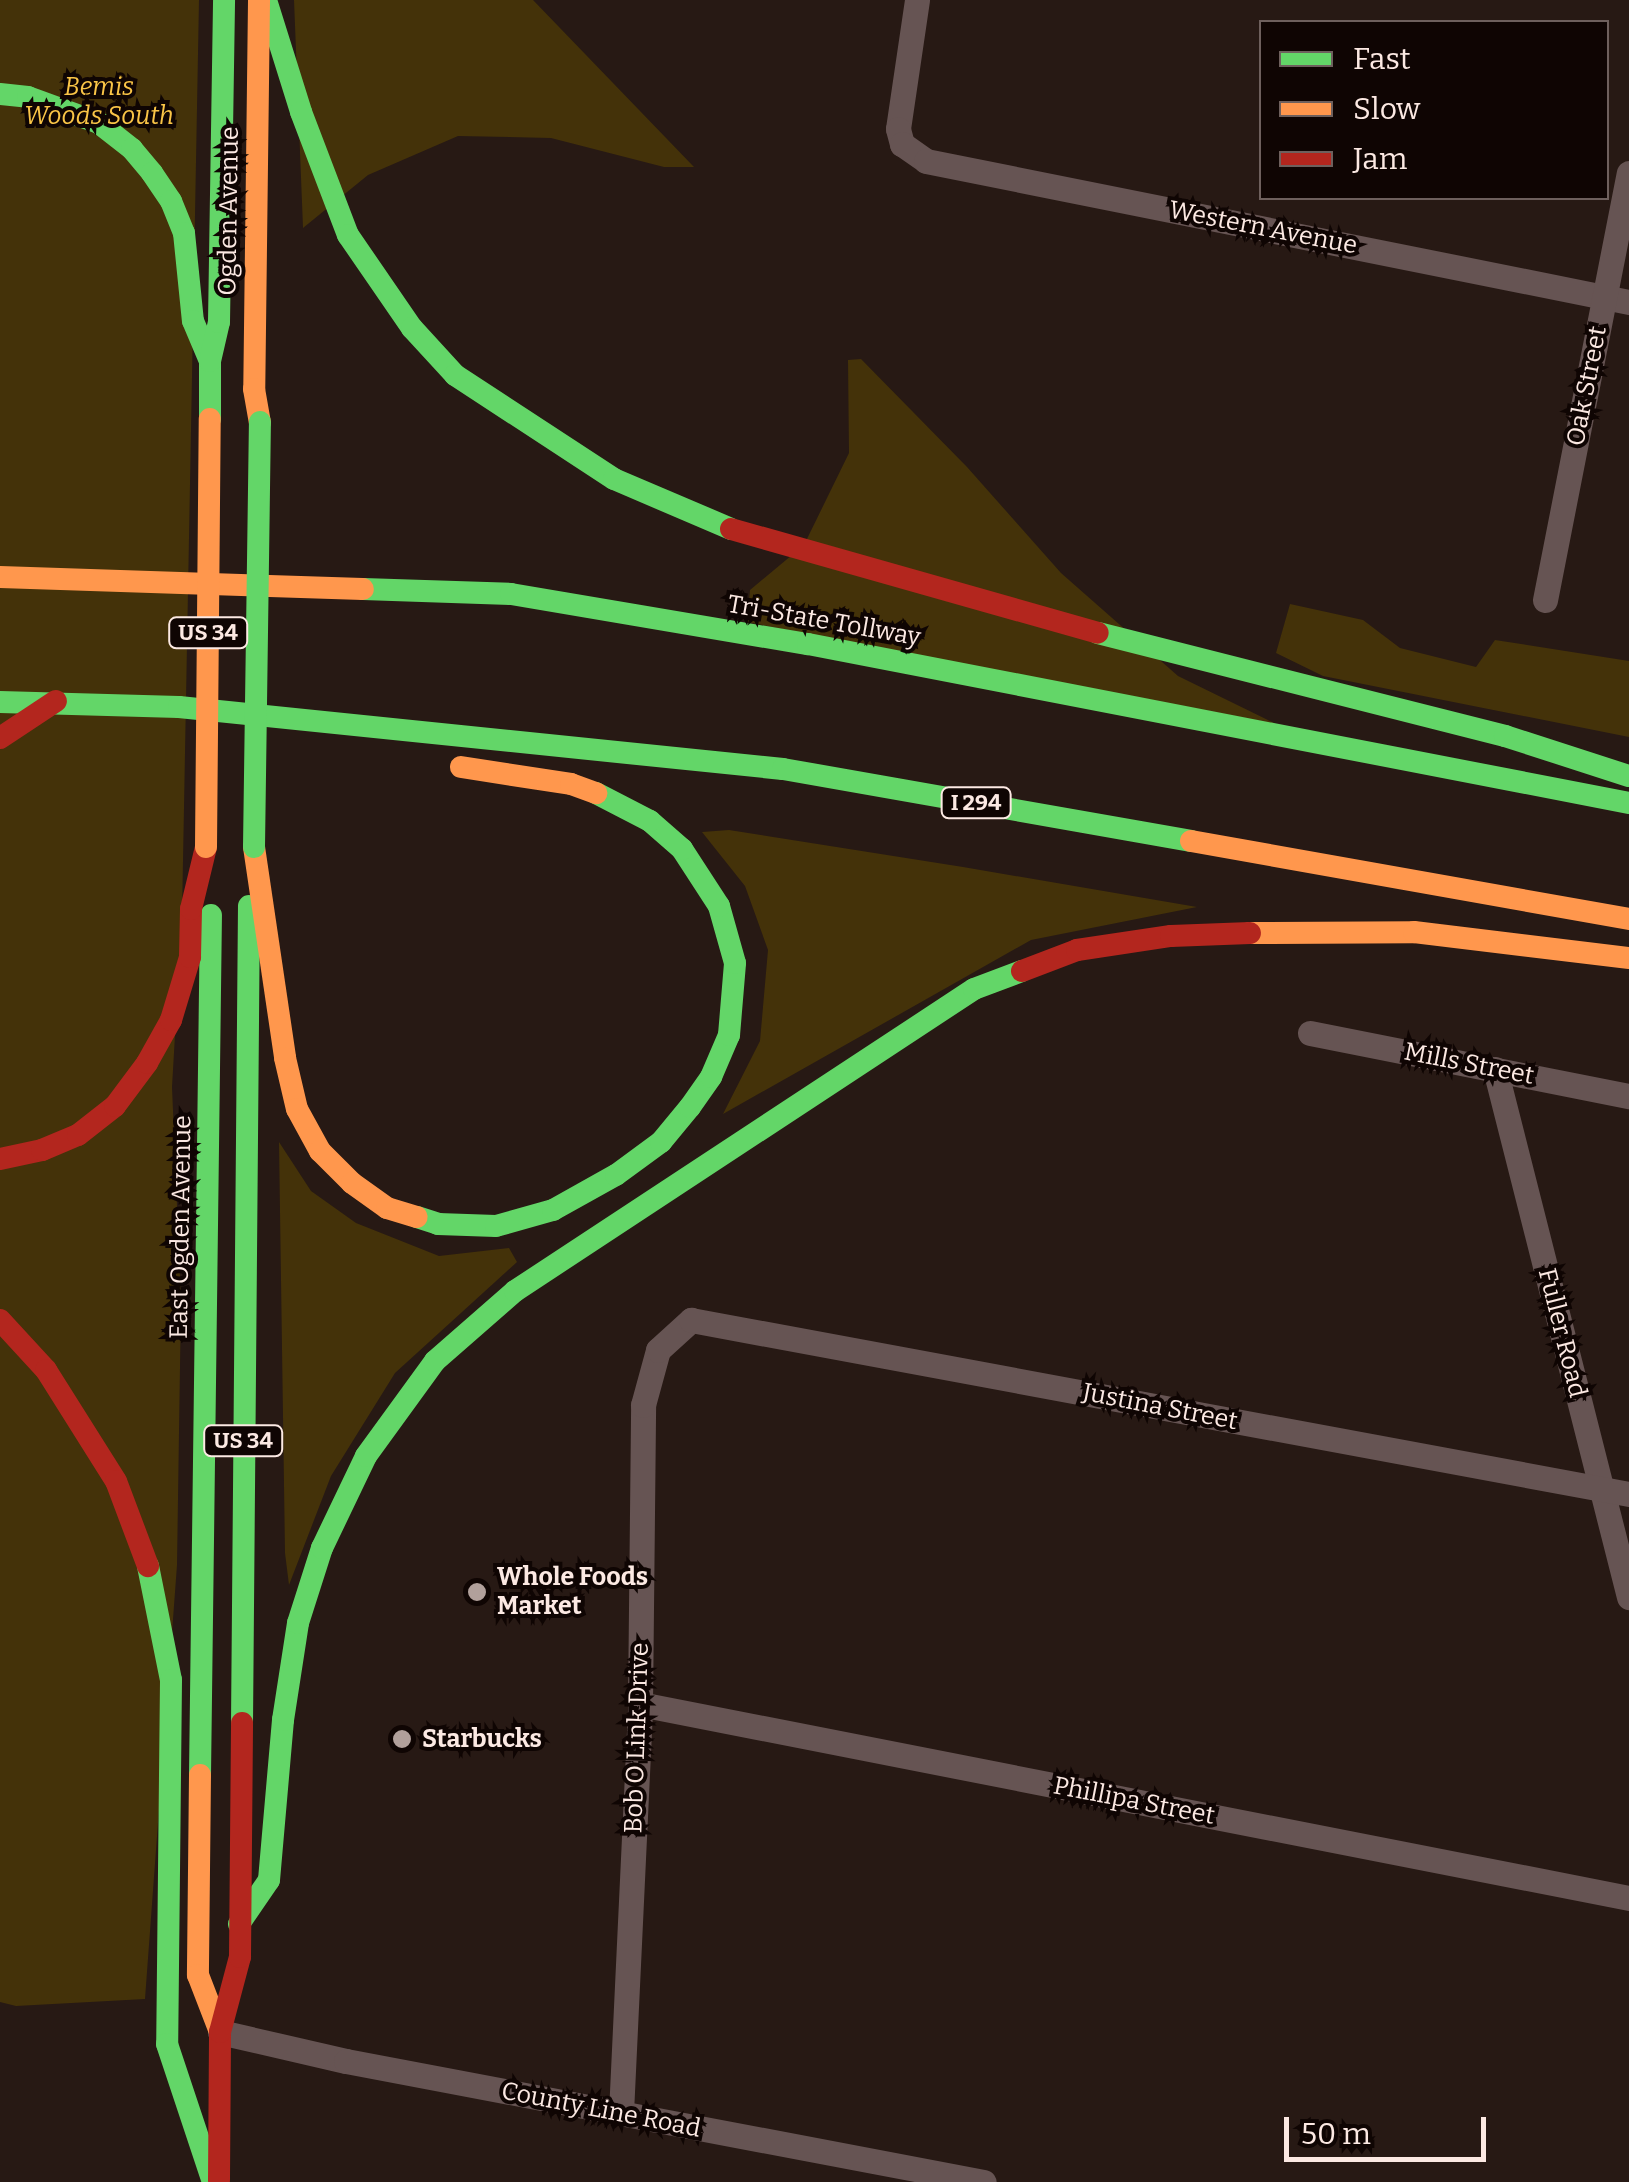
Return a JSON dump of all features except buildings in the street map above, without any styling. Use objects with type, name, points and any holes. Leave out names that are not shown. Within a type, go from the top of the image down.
[{"type":"main road","name":"Ogden Avenue","points":[[210,419],[210,361],[219,322],[224,0]]},
{"type":"main road","name":"Ogden Avenue","points":[[260,422],[254,389],[263,0]]},
{"type":"main road","points":[[263,0],[348,235],[412,328],[455,374],[614,479],[740,534],[1217,666],[1505,736],[1629,776]]},
{"type":"main road","points":[[0,94],[28,97],[98,123],[132,149],[152,173],[172,201],[184,233],[194,321],[210,361]]},
{"type":"main road","name":"East Ogden Avenue","points":[[210,419],[206,847],[212,909],[198,1975],[220,2032]]},
{"type":"main road","name":"East Ogden Avenue","points":[[216,2182],[220,2032],[240,1957],[247,925],[254,848],[260,422]]},
{"type":"main road","name":"Tri-State Tollway","points":[[0,575],[510,594],[808,644],[1629,803]]},
{"type":"main road","points":[[0,738],[56,701]]},
{"type":"main road","name":"I 294","points":[[0,702],[56,701],[318,718],[783,769],[1629,919]]},
{"type":"main road","points":[[318,718],[388,752]]},
{"type":"main road","points":[[254,848],[285,1058],[297,1109],[320,1151],[387,1208],[438,1224],[496,1226],[554,1210],[616,1176],[662,1142],[690,1107],[711,1077],[729,1035],[736,993],[735,963],[719,906],[701,874],[682,849],[650,821],[613,799],[571,784],[443,765]]},
{"type":"main road","points":[[0,1159],[42,1150],[78,1135],[115,1106],[147,1063],[171,1020],[190,957],[191,909],[206,847]]},
{"type":"main road","points":[[239,1924],[269,1880],[283,1720],[298,1623],[322,1548],[366,1456],[400,1405],[435,1361],[515,1290],[974,989],[1077,950],[1171,936],[1338,929],[1414,932],[1629,958]]},
{"type":"main road","points":[[0,1320],[46,1370],[116,1481],[140,1537],[163,1623],[171,1680],[167,2044],[216,2182]]},
{"type":"street","name":"Western Avenue","points":[[917,0],[899,113],[902,144],[926,160],[1617,299]]},
{"type":"street","name":"Oak Street","points":[[1545,600],[1617,299],[1629,173]]},
{"type":"street","name":"Mills Street","points":[[1310,1033],[1629,1096]]},
{"type":"street","name":"Fuller Road","points":[[1495,1069],[1629,1598]]},
{"type":"street","name":"Justina Street","points":[[691,1320],[1629,1494]]},
{"type":"street","name":"Bob O Link Drive","points":[[621,2114],[640,1704],[643,1405],[658,1350],[691,1320]]},
{"type":"street","name":"Phillipa Street","points":[[640,1704],[1629,1898]]},
{"type":"street","name":"County Line Road","points":[[220,2032],[621,2114],[984,2182]]},
{"type":"green space","name":"Bemis Woods South","points":[[0,0],[199,0],[182,915],[172,1087],[181,1301],[177,1565],[145,1999],[16,2006],[0,2002]]},
{"type":"green space","points":[[294,0],[533,0],[694,167],[664,167],[551,138],[458,136],[368,175],[303,228]]},
{"type":"green space","points":[[861,359],[967,467],[1061,573],[1178,676],[1276,724],[747,622],[750,590],[804,545],[849,453],[848,360]]},
{"type":"green space","points":[[1290,604],[1363,620],[1400,648],[1476,667],[1495,640],[1629,661],[1629,737],[1323,676],[1276,653]]},
{"type":"green space","points":[[729,830],[1197,907],[1031,940],[723,1114],[760,1041],[768,950],[745,886],[702,832]]},
{"type":"green space","points":[[279,1142],[311,1191],[356,1223],[439,1256],[509,1248],[517,1262],[395,1373],[331,1476],[289,1585],[285,1553]]},
{"type":"traffic: fast","points":[[210,419],[210,361],[219,322],[224,0]]},
{"type":"traffic: fast","points":[[266,0],[301,112],[348,235],[412,328],[455,375],[614,479],[731,529]]},
{"type":"traffic: fast","points":[[0,94],[28,97],[99,123],[132,149],[152,173],[171,201],[184,233],[193,321],[210,361]]},
{"type":"traffic: fast","points":[[254,847],[260,422]]},
{"type":"traffic: fast","points":[[363,589],[511,594],[808,644],[1629,803]]},
{"type":"traffic: fast","points":[[1098,633],[1505,736],[1629,776]]},
{"type":"traffic: fast","points":[[0,702],[179,707],[783,769],[1191,841]]},
{"type":"traffic: fast","points":[[417,1217],[438,1224],[496,1226],[553,1210],[616,1175],[661,1142],[690,1107],[711,1077],[729,1035],[735,963],[719,906],[682,849],[650,821],[596,793]]},
{"type":"traffic: fast","points":[[242,1723],[249,906]]},
{"type":"traffic: fast","points":[[200,1775],[211,915]]},
{"type":"traffic: fast","points":[[239,1924],[269,1880],[283,1720],[298,1623],[322,1548],[366,1456],[435,1361],[515,1291],[974,989],[1022,971]]},
{"type":"traffic: fast","points":[[148,1566],[171,1680],[167,2044],[213,2182]]},
{"type":"traffic: slow","points":[[259,1],[254,389],[260,422]]},
{"type":"traffic: slow","points":[[206,847],[210,419]]},
{"type":"traffic: slow","points":[[0,577],[363,589]]},
{"type":"traffic: slow","points":[[461,767],[571,784],[596,793]]},
{"type":"traffic: slow","points":[[1191,841],[1629,919]]},
{"type":"traffic: slow","points":[[254,847],[285,1058],[297,1109],[320,1151],[352,1183],[387,1208],[417,1217]]},
{"type":"traffic: slow","points":[[1250,933],[1414,932],[1629,958]]},
{"type":"traffic: slow","points":[[200,1775],[198,1975],[220,2032]]},
{"type":"traffic: jam","points":[[731,529],[1098,633]]},
{"type":"traffic: jam","points":[[0,738],[56,701]]},
{"type":"traffic: jam","points":[[0,1159],[42,1150],[78,1135],[115,1106],[147,1063],[171,1020],[190,957],[191,909],[206,847]]},
{"type":"traffic: jam","points":[[1022,971],[1077,950],[1171,936],[1250,933]]},
{"type":"traffic: jam","points":[[0,1320],[46,1370],[116,1481],[148,1566]]},
{"type":"traffic: jam","points":[[219,2180],[220,2032],[240,1957],[242,1723]]},
{"type":"place","name":"Whole Foods Market","points":[[477,1592]]},
{"type":"place","name":"Starbucks","points":[[402,1739]]}]
